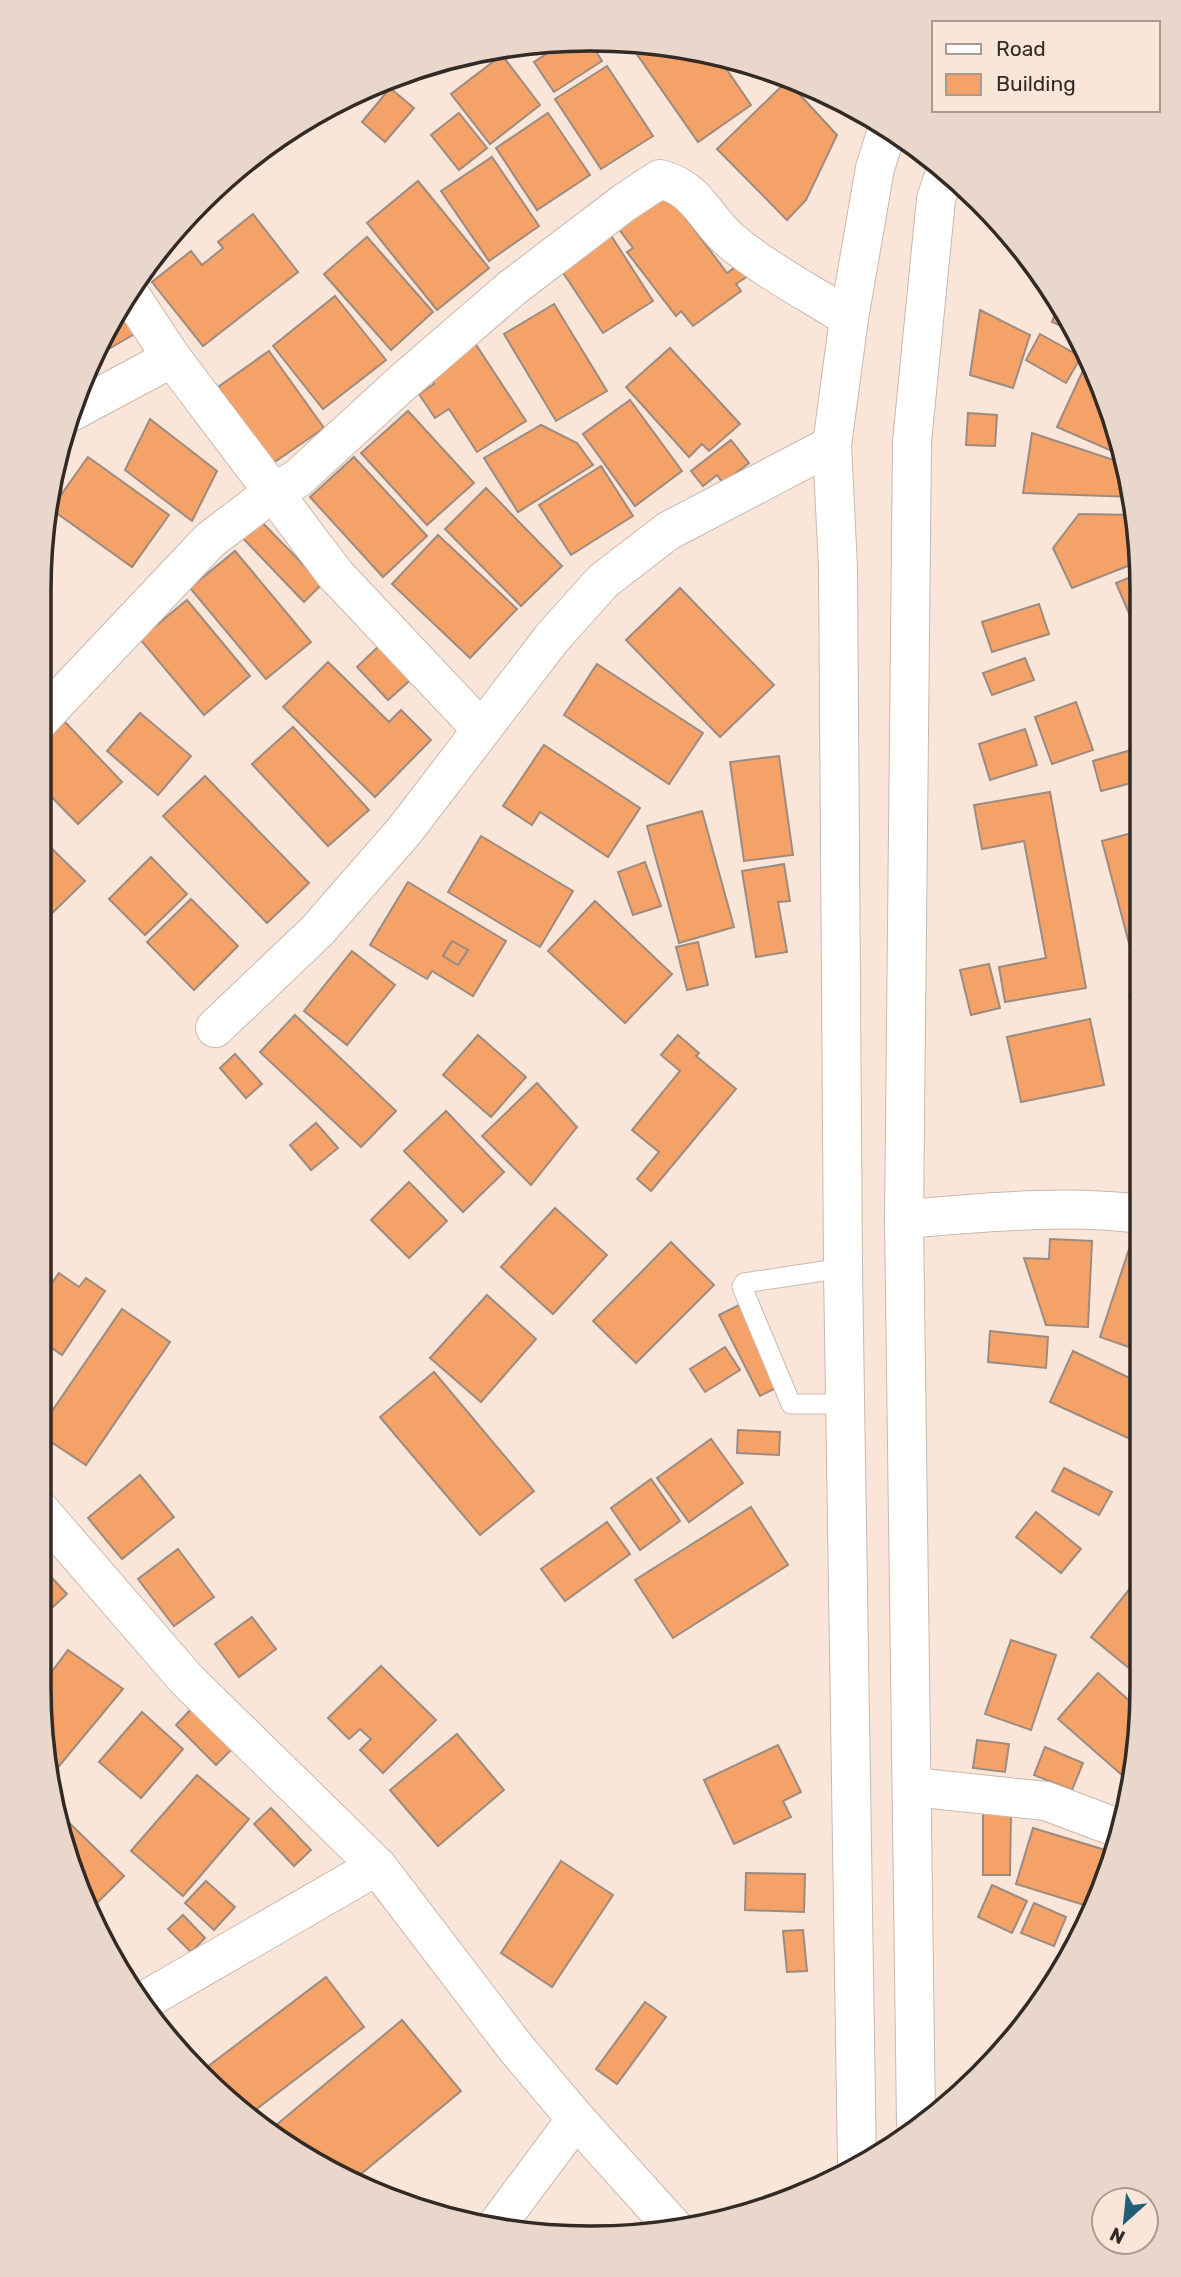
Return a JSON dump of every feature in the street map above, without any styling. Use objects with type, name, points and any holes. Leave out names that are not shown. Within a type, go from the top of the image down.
[{"type":"main road","points":[[857,2156],[843,1268],[838,568],[832,445],[849,318],[875,167],[884,138]]},
{"type":"main road","points":[[51,709],[210,540],[273,492],[297,479],[403,382],[512,288],[625,202],[660,179],[678,184],[699,203],[730,240],[849,318]]},
{"type":"main road","points":[[916,2117],[904,1219],[912,442],[936,199],[942,182]]},
{"type":"main road","points":[[135,302],[172,358],[335,574],[481,729]]},
{"type":"main road","points":[[84,405],[172,358]]},
{"type":"main road","points":[[215,1028],[317,931],[405,830],[552,638],[603,582],[668,531],[832,445]]},
{"type":"main road","points":[[904,1219],[974,1213],[1106,1209],[1130,1213]]},
{"type":"main road","points":[[51,1523],[187,1679],[377,1866],[516,2048],[668,2221]]},
{"type":"main road","points":[[913,1787],[1046,1801],[1112,1826]]},
{"type":"main road","points":[[150,1997],[377,1866]]},
{"type":"main road","points":[[502,2219],[576,2119]]},
{"type":"lane","points":[[843,1268],[744,1283],[742,1287],[791,1404],[845,1404]]},
{"type":"building","points":[[590,51],[596,51],[602,61],[554,92],[534,62],[548,53]]},
{"type":"building","points":[[636,53],[726,68],[751,105],[698,142]]},
{"type":"building","points":[[504,58],[540,105],[490,144],[451,94],[497,59]]},
{"type":"building","points":[[607,66],[653,136],[601,169],[555,99]]},
{"type":"building","points":[[782,86],[797,92],[837,135],[806,200],[787,220],[717,149]]},
{"type":"building","points":[[391,89],[414,108],[385,142],[362,122]]},
{"type":"building","points":[[459,113],[487,148],[459,170],[431,135]]},
{"type":"building","points":[[548,113],[590,175],[537,210],[496,148]]},
{"type":"building","points":[[492,157],[539,226],[489,261],[441,191]]},
{"type":"building","points":[[418,181],[489,268],[437,310],[367,223]]},
{"type":"building","points":[[663,188],[727,273],[742,262],[751,274],[736,284],[741,291],[693,326],[681,311],[676,316],[627,252],[633,248],[615,224]]},
{"type":"building","points":[[253,214],[298,272],[203,346],[152,282],[191,251],[202,265],[223,248],[218,242]]},
{"type":"building","points":[[610,234],[653,301],[603,333],[560,268]]},
{"type":"building","points":[[367,237],[433,312],[391,350],[324,274]]},
{"type":"building","points":[[335,296],[386,360],[323,409],[273,346]]},
{"type":"building","points":[[554,304],[607,391],[556,421],[504,334]]},
{"type":"building","points":[[980,310],[1030,335],[1013,388],[970,375]]},
{"type":"building","points":[[129,312],[140,331],[107,350]]},
{"type":"building","points":[[1054,315],[1061,326],[1052,322]]},
{"type":"building","points":[[1040,334],[1076,354],[1079,361],[1066,383],[1026,360]]},
{"type":"building","points":[[471,337],[526,421],[477,452],[449,409],[435,418],[419,394],[434,384],[424,368]]},
{"type":"building","points":[[670,348],[740,424],[709,451],[702,444],[689,457],[626,387]]},
{"type":"building","points":[[269,351],[324,428],[273,463],[218,387]]},
{"type":"building","points":[[1083,370],[1112,451],[1057,427]]},
{"type":"building","points":[[630,400],[682,471],[635,506],[583,434]]},
{"type":"building","points":[[408,411],[474,483],[427,525],[361,453]]},
{"type":"building","points":[[968,413],[997,415],[995,446],[966,445]]},
{"type":"building","points":[[150,419],[217,471],[192,521],[125,470]]},
{"type":"building","points":[[541,425],[577,443],[593,465],[518,512],[484,458]]},
{"type":"building","points":[[1032,433],[1114,460],[1122,497],[1023,493]]},
{"type":"building","points":[[731,440],[749,463],[723,483],[717,475],[703,486],[691,471]]},
{"type":"building","points":[[88,457],[169,515],[132,567],[56,513],[59,498]]},
{"type":"building","points":[[354,457],[427,536],[383,577],[310,497]]},
{"type":"building","points":[[601,466],[633,516],[571,555],[539,505]]},
{"type":"building","points":[[486,488],[562,566],[521,606],[445,529]]},
{"type":"building","points":[[254,514],[322,584],[304,602],[236,531]]},
{"type":"building","points":[[1079,514],[1125,515],[1129,565],[1072,588],[1053,548]]},
{"type":"building","points":[[438,535],[517,609],[470,658],[392,584]]},
{"type":"building","points":[[235,551],[311,642],[266,679],[190,588]]},
{"type":"building","points":[[1130,577],[1130,615],[1116,583]]},
{"type":"building","points":[[680,588],[774,685],[720,737],[626,640]]},
{"type":"building","points":[[187,600],[250,676],[204,715],[140,639]]},
{"type":"building","points":[[1039,604],[1049,634],[992,652],[982,622]]},
{"type":"building","points":[[383,642],[415,676],[388,700],[357,667]]},
{"type":"building","points":[[1025,658],[1034,680],[992,695],[983,673]]},
{"type":"building","points":[[328,662],[389,722],[401,710],[431,740],[375,797],[283,707]]},
{"type":"building","points":[[597,664],[703,733],[669,784],[564,715]]},
{"type":"building","points":[[1076,702],[1093,750],[1052,764],[1035,717]]},
{"type":"building","points":[[140,713],[191,756],[158,795],[107,751]]},
{"type":"building","points":[[65,722],[122,782],[78,824],[51,796],[51,735]]},
{"type":"building","points":[[293,727],[369,810],[328,846],[252,764]]},
{"type":"building","points":[[1025,729],[1037,765],[990,780],[979,744]]},
{"type":"building","points":[[544,745],[640,808],[608,857],[540,812],[532,825],[503,806]]},
{"type":"building","points":[[1130,750],[1130,783],[1101,791],[1093,761]]},
{"type":"building","points":[[779,756],[793,855],[744,861],[730,762]]},
{"type":"building","points":[[205,776],[309,883],[267,923],[163,816]]},
{"type":"building","points":[[1050,792],[1086,988],[1005,1002],[999,967],[1046,958],[1024,841],[982,849],[974,805]]},
{"type":"building","points":[[702,811],[734,927],[679,943],[647,826]]},
{"type":"building","points":[[1130,833],[1130,947],[1102,841]]},
{"type":"building","points":[[481,836],[573,891],[540,947],[448,892]]},
{"type":"building","points":[[51,848],[85,881],[51,914]]},
{"type":"building","points":[[151,857],[187,894],[145,935],[109,899]]},
{"type":"building","points":[[645,862],[661,906],[633,915],[618,872]]},
{"type":"building","points":[[784,864],[790,901],[778,902],[787,952],[756,957],[742,871]]},
{"type":"building","points":[[408,882],[506,941],[473,996],[432,971],[427,979],[370,945]],"holes":[[[452,941],[468,950],[458,965],[443,956]]]},
{"type":"building","points":[[191,899],[238,946],[194,990],[147,942]]},
{"type":"building","points":[[595,901],[672,974],[625,1023],[548,951]]},
{"type":"building","points":[[452,941],[468,950],[458,965],[443,956]]},
{"type":"building","points":[[698,942],[708,985],[687,990],[676,947]]},
{"type":"building","points":[[352,951],[395,985],[347,1045],[304,1011]]},
{"type":"building","points":[[989,964],[1000,1008],[971,1015],[960,970]]},
{"type":"building","points":[[295,1015],[396,1111],[361,1147],[260,1052]]},
{"type":"building","points":[[1090,1019],[1104,1085],[1021,1102],[1007,1037]]},
{"type":"building","points":[[478,1035],[526,1077],[491,1117],[443,1075]]},
{"type":"building","points":[[678,1035],[699,1053],[696,1056],[736,1089],[651,1191],[637,1179],[659,1152],[632,1130],[680,1071],[661,1055]]},
{"type":"building","points":[[235,1054],[262,1084],[246,1098],[220,1068]]},
{"type":"building","points":[[537,1083],[577,1127],[531,1185],[482,1136]]},
{"type":"building","points":[[446,1111],[504,1172],[463,1212],[404,1151]]},
{"type":"building","points":[[316,1123],[338,1148],[311,1170],[290,1145]]},
{"type":"building","points":[[409,1182],[447,1221],[409,1258],[371,1220]]},
{"type":"building","points":[[555,1208],[607,1255],[553,1314],[501,1267]]},
{"type":"building","points":[[1050,1239],[1092,1241],[1088,1327],[1046,1325],[1024,1258],[1049,1259]]},
{"type":"building","points":[[671,1242],[714,1285],[636,1363],[593,1321]]},
{"type":"building","points":[[1130,1246],[1130,1348],[1100,1337]]},
{"type":"building","points":[[59,1273],[79,1287],[86,1278],[105,1291],[62,1355],[51,1347],[51,1285]]},
{"type":"building","points":[[487,1295],[536,1339],[481,1402],[430,1358]]},
{"type":"building","points":[[739,1305],[780,1386],[760,1396],[719,1315]]},
{"type":"building","points":[[122,1309],[170,1342],[86,1465],[51,1442],[51,1413]]},
{"type":"building","points":[[990,1331],[1048,1337],[1046,1368],[988,1362]]},
{"type":"building","points":[[725,1347],[740,1370],[705,1392],[690,1369]]},
{"type":"building","points":[[1073,1351],[1130,1378],[1130,1439],[1050,1402]]},
{"type":"building","points":[[434,1372],[534,1491],[480,1535],[380,1417]]},
{"type":"building","points":[[738,1430],[780,1432],[779,1455],[737,1453]]},
{"type":"building","points":[[711,1439],[743,1483],[689,1522],[657,1478]]},
{"type":"building","points":[[1064,1468],[1112,1492],[1099,1515],[1052,1491]]},
{"type":"building","points":[[140,1475],[174,1517],[122,1559],[88,1518]]},
{"type":"building","points":[[651,1479],[680,1521],[640,1550],[611,1508]]},
{"type":"building","points":[[751,1507],[788,1565],[673,1638],[635,1580]]},
{"type":"building","points":[[1036,1512],[1081,1549],[1061,1573],[1016,1537]]},
{"type":"building","points":[[607,1522],[630,1554],[565,1601],[541,1569]]},
{"type":"building","points":[[178,1549],[214,1597],[174,1626],[138,1579]]},
{"type":"building","points":[[51,1577],[67,1594],[51,1609]]},
{"type":"building","points":[[1130,1588],[1130,1669],[1091,1637]]},
{"type":"building","points":[[252,1617],[276,1649],[239,1677],[215,1644]]},
{"type":"building","points":[[1011,1640],[1056,1655],[1031,1730],[985,1714]]},
{"type":"building","points":[[68,1650],[123,1689],[57,1769],[52,1722],[51,1673]]},
{"type":"building","points":[[381,1666],[436,1720],[383,1773],[360,1750],[371,1739],[360,1729],[349,1739],[328,1718]]},
{"type":"building","points":[[1098,1673],[1130,1701],[1123,1776],[1058,1719]]},
{"type":"building","points":[[194,1706],[235,1746],[216,1765],[176,1725]]},
{"type":"building","points":[[142,1712],[183,1749],[141,1798],[99,1762]]},
{"type":"building","points":[[457,1734],[504,1790],[438,1846],[390,1790]]},
{"type":"building","points":[[977,1740],[1009,1744],[1005,1772],[973,1768]]},
{"type":"building","points":[[778,1745],[801,1792],[783,1801],[791,1817],[734,1844],[704,1780]]},
{"type":"building","points":[[1045,1747],[1083,1763],[1072,1790],[1034,1775]]},
{"type":"building","points":[[197,1775],[249,1819],[183,1896],[131,1851]]},
{"type":"building","points":[[271,1808],[311,1850],[294,1866],[254,1824]]},
{"type":"building","points":[[983,1813],[1011,1814],[1010,1875],[983,1875]]},
{"type":"building","points":[[68,1822],[124,1876],[97,1903],[79,1860]]},
{"type":"building","points":[[1033,1828],[1105,1850],[1084,1905],[1016,1884]]},
{"type":"building","points":[[561,1861],[613,1895],[552,1987],[501,1953]]},
{"type":"building","points":[[746,1873],[805,1874],[804,1912],[745,1910]]},
{"type":"building","points":[[206,1881],[235,1907],[214,1930],[185,1903]]},
{"type":"building","points":[[992,1885],[1027,1901],[1012,1933],[978,1917]]},
{"type":"building","points":[[1034,1903],[1066,1917],[1054,1946],[1021,1933]]},
{"type":"building","points":[[183,1915],[205,1938],[191,1952],[168,1929]]},
{"type":"building","points":[[803,1930],[807,1971],[787,1972],[783,1931]]},
{"type":"building","points":[[326,1977],[364,2027],[256,2110],[208,2067]]},
{"type":"building","points":[[645,2002],[666,2017],[617,2084],[596,2069]]},
{"type":"building","points":[[402,2020],[461,2091],[360,2175],[321,2154],[276,2125]]}]
